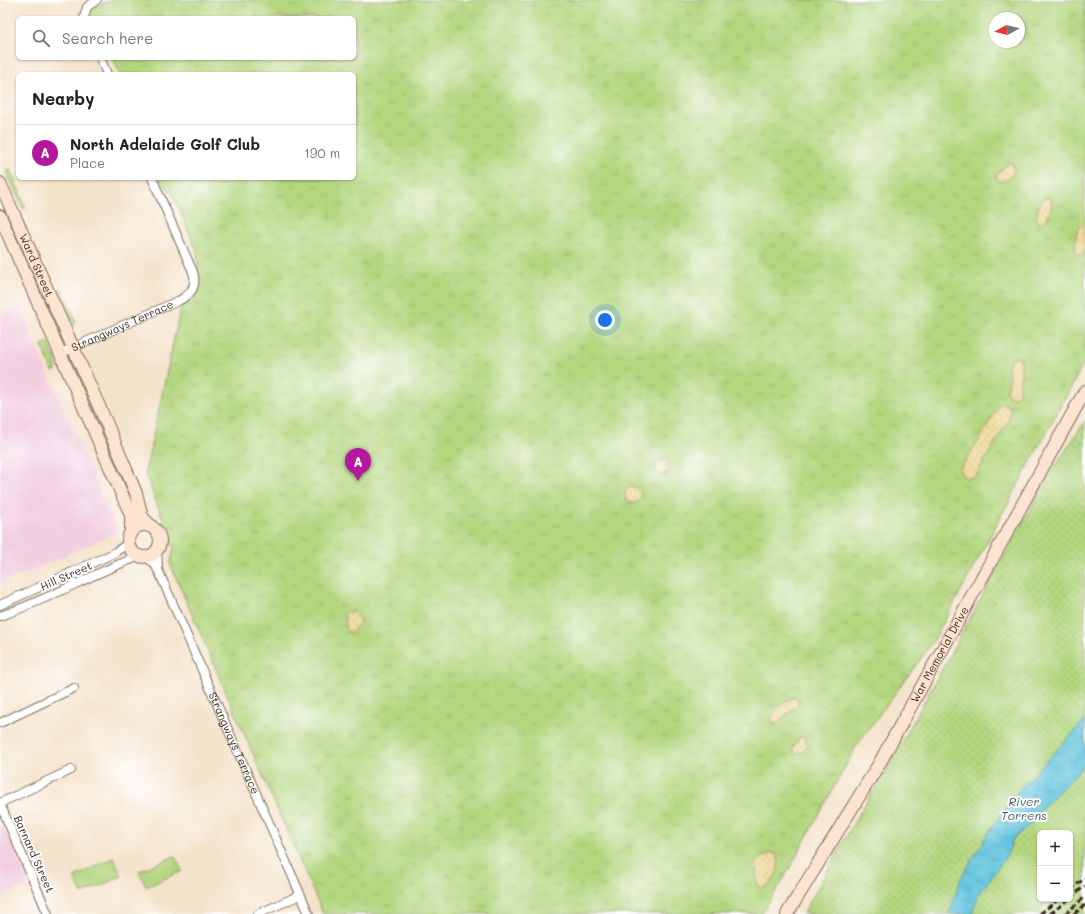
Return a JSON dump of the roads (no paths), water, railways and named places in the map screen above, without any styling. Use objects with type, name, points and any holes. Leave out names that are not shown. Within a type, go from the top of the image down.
[{"type":"street","points":[[84,16],[86,7],[97,0]]},
{"type":"street","points":[[101,60],[106,72]]},
{"type":"street","name":"Strangways Terrace","points":[[151,526],[142,518],[136,494],[74,348],[180,300],[193,290],[193,272],[153,180]]},
{"type":"street","name":"Ward Street","points":[[0,183],[74,348]]},
{"type":"street","name":"Ward Street","points":[[0,216],[61,353]]},
{"type":"street","points":[[61,353],[74,348]]},
{"type":"street","name":"Strangways Terrace","points":[[61,353],[131,515],[130,535]]},
{"type":"street","name":"War Memorial Drive","points":[[787,914],[879,764],[1085,391]]},
{"type":"street","points":[[138,526],[151,526],[157,531],[160,537],[160,545],[157,550],[143,557],[132,551],[130,535],[138,526]]},
{"type":"street","name":"Hill Street","points":[[0,605],[112,554],[126,545],[130,535]]},
{"type":"street","name":"Strangways Terrace","points":[[157,550],[159,572]]},
{"type":"street","name":"Strangways Terrace","points":[[143,557],[154,563],[159,572],[309,914]]},
{"type":"street","name":"Hill Street","points":[[0,616],[75,585],[126,560],[143,557]]},
{"type":"street","points":[[0,723],[74,688]]},
{"type":"street","points":[[0,803],[71,770]]},
{"type":"street","name":"Barnard Street","points":[[0,803],[48,914]]},
{"type":"street","points":[[258,914],[300,895]]},
{"type":"water","name":"River Torrens","points":[[1085,720],[1085,762],[1078,772],[1044,806],[1032,823],[1013,839],[1007,855],[978,896],[972,914],[949,914],[961,878],[990,830],[1020,789]]},
{"type":"railway","points":[[1073,888],[1085,878]]},
{"type":"railway","points":[[1073,896],[1085,886]]},
{"type":"railway","points":[[1065,914],[1085,897]]},
{"type":"railway","points":[[1040,914],[1055,902]]},
{"type":"railway","points":[[1050,914],[1065,902]]},
{"type":"railway","points":[[1074,914],[1085,905]]},
{"type":"place","name":"North Adelaide Golf Club","points":[[358,481]]}]
